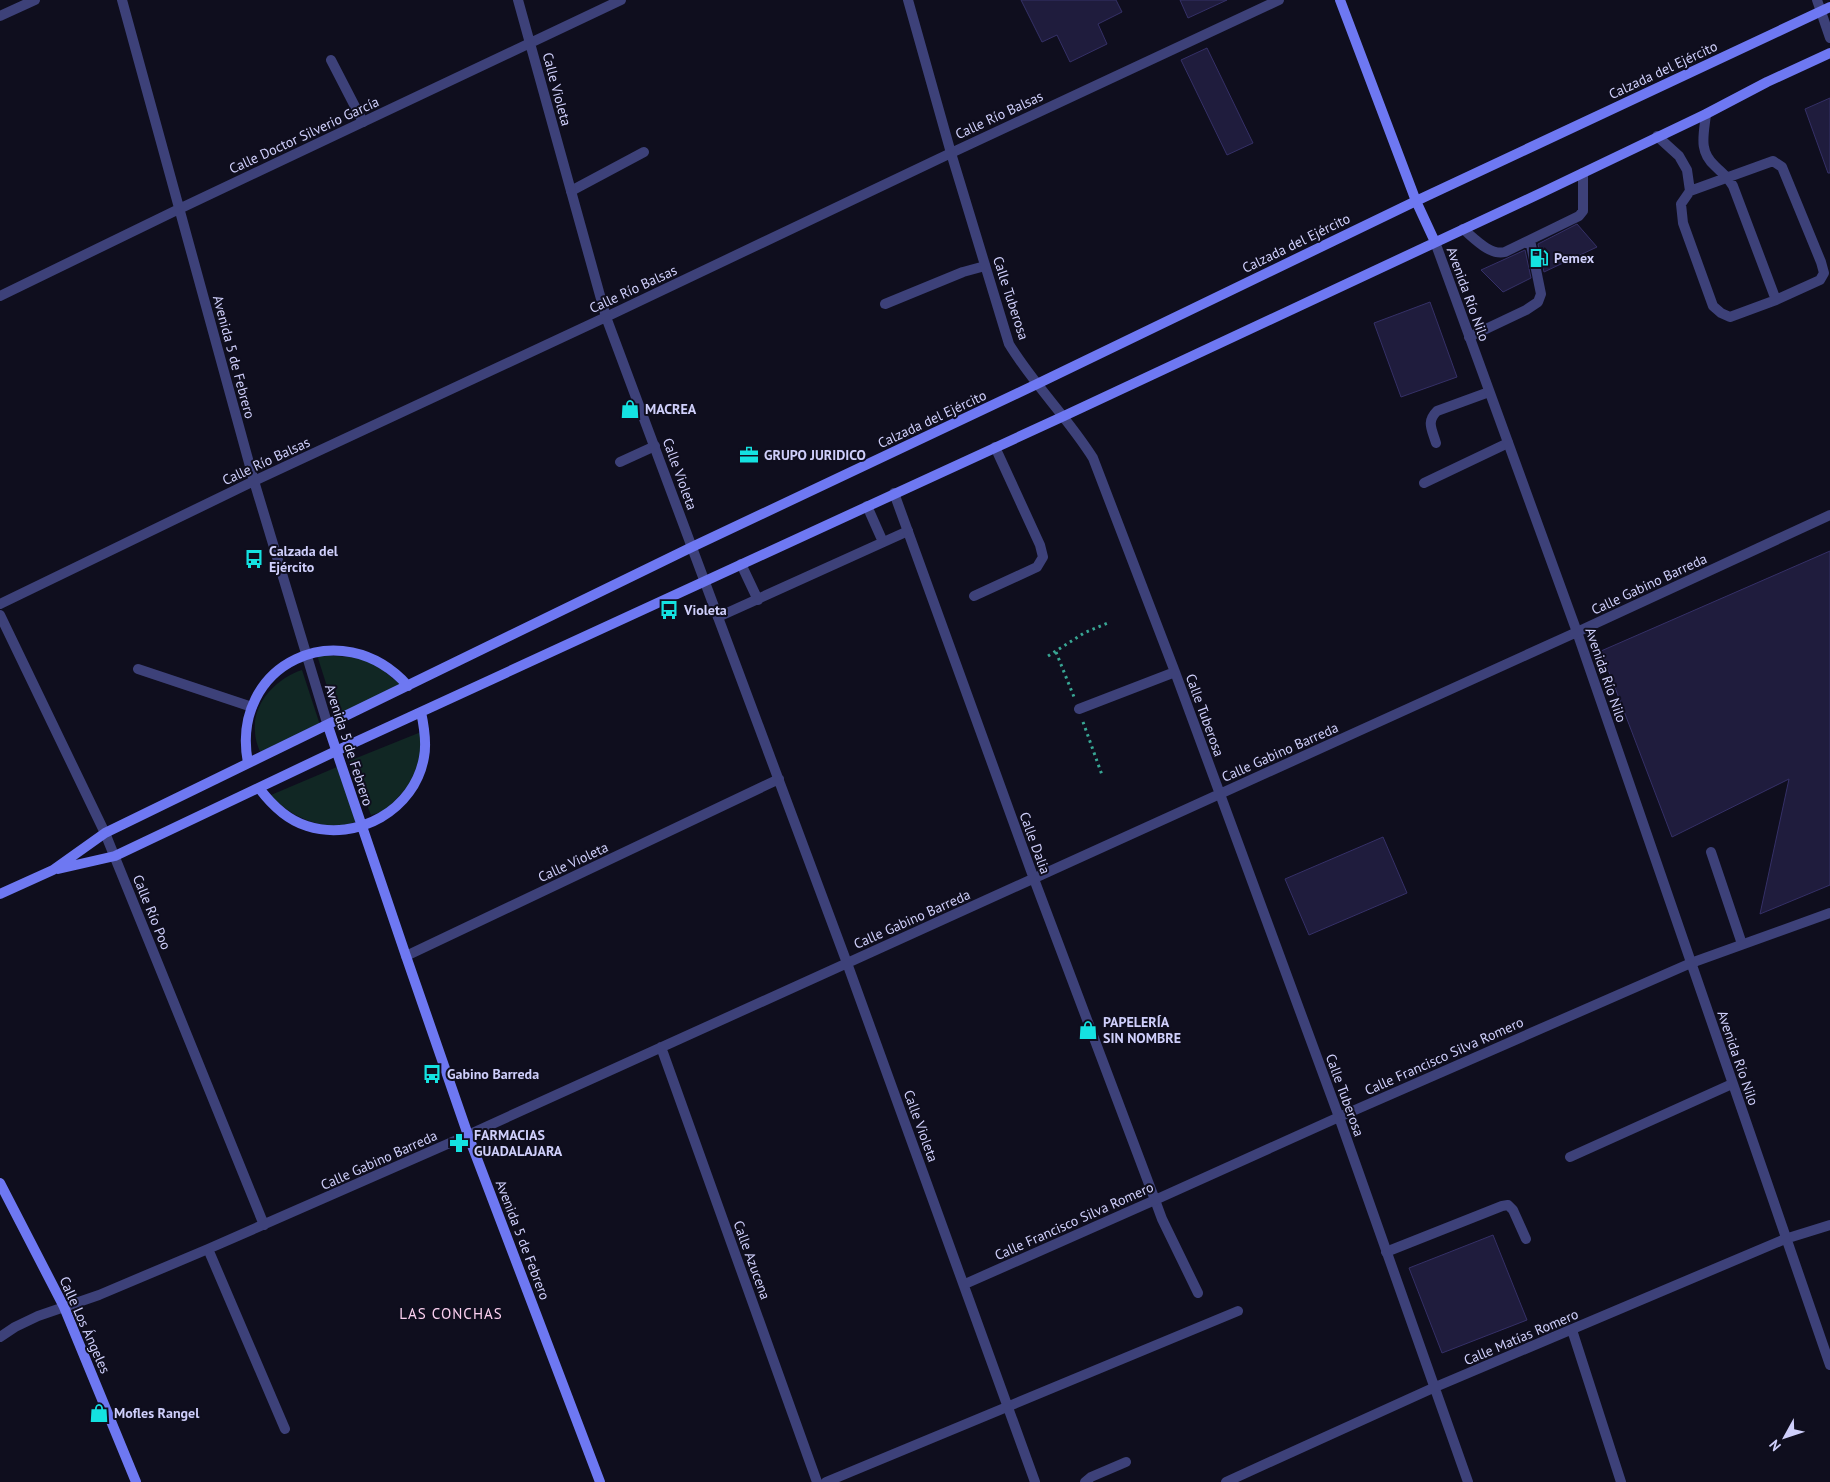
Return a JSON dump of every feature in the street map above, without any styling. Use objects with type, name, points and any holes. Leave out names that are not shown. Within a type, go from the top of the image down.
[{"type":"main road","name":"Avenida Río Nilo","points":[[1340,0],[1416,201],[1435,242]]},
{"type":"main road","name":"Calzada del Ejército","points":[[0,894],[52,870],[105,833],[692,547],[1037,384],[1416,201],[1825,9]]},
{"type":"main road","name":"Calzada del Ejército","points":[[52,870],[115,856],[336,750],[894,492],[1064,416],[1583,173],[1706,114],[1766,82],[1830,53]]},
{"type":"main road","points":[[248,763],[246,729],[252,707],[263,686],[279,670],[306,655],[326,650],[346,651],[367,656],[388,667],[408,686]]},
{"type":"main road","points":[[259,788],[283,814],[306,826],[328,830],[362,827],[386,815],[404,799],[417,779],[424,757],[425,728],[421,712]]},
{"type":"main road","name":"Avenida 5 de Febrero","points":[[328,726],[468,1135],[600,1482]]},
{"type":"main road","name":"Calle Los Ángeles","points":[[0,1183],[64,1307],[136,1482]]},
{"type":"street","points":[[0,16],[35,0]]},
{"type":"street","name":"Avenida 5 de Febrero","points":[[122,0],[254,482],[328,726]]},
{"type":"street","name":"Calle Violeta","points":[[518,0],[606,317],[847,963],[965,1284],[1035,1482]]},
{"type":"street","name":"Calle Doctor Silverio García","points":[[0,296],[179,209],[621,0]]},
{"type":"street","name":"Calle Tuberosa","points":[[908,0],[951,153],[1009,344],[1021,363],[1064,416],[1093,458],[1175,672],[1339,1117],[1468,1482]]},
{"type":"street","name":"Calle Río Balsas","points":[[0,604],[254,482],[1279,0]]},
{"type":"street","points":[[1817,0],[1825,9],[1830,38]]},
{"type":"street","points":[[331,60],[364,122]]},
{"type":"street","points":[[1706,114],[1703,148],[1713,165],[1729,177],[1776,300]]},
{"type":"street","points":[[1657,136],[1679,156],[1687,170],[1690,191]]},
{"type":"street","points":[[571,191],[644,152]]},
{"type":"street","points":[[1773,161],[1782,167],[1824,273],[1820,280],[1776,300],[1730,317],[1721,313],[1713,306],[1683,223],[1681,204],[1690,191],[1729,177],[1773,161]]},
{"type":"street","points":[[1463,229],[1495,252],[1505,252],[1579,216],[1583,211],[1583,173]]},
{"type":"street","points":[[1469,337],[1526,310],[1538,302],[1541,294],[1530,240]]},
{"type":"street","name":"Avenida Río Nilo","points":[[1435,242],[1577,632],[1830,1365]]},
{"type":"street","points":[[885,304],[964,272],[985,266]]},
{"type":"street","points":[[1436,443],[1430,422],[1431,417],[1437,411],[1489,392]]},
{"type":"street","points":[[1424,483],[1508,443]]},
{"type":"street","points":[[620,462],[655,446]]},
{"type":"street","points":[[974,596],[1037,566],[1043,557],[1040,545],[995,447]]},
{"type":"street","name":"Calle Dalia","points":[[894,492],[1034,879],[1162,1219],[1198,1292]]},
{"type":"street","points":[[866,506],[883,542]]},
{"type":"street","name":"Calle Gabino Barreda","points":[[0,1337],[38,1316],[99,1295],[468,1135],[1219,795],[1830,515]]},
{"type":"street","points":[[718,617],[908,531]]},
{"type":"street","points":[[741,564],[758,600]]},
{"type":"street","name":"Calle Río Poo","points":[[0,615],[115,856],[264,1225]]},
{"type":"street","points":[[138,669],[252,707]]},
{"type":"street","points":[[1079,710],[1175,672]]},
{"type":"street","name":"Calle Violeta","points":[[406,956],[779,779]]},
{"type":"street","points":[[1711,852],[1742,944]]},
{"type":"street","name":"Calle Francisco Silva Romero","points":[[965,1284],[1691,963],[1830,912]]},
{"type":"street","name":"Calle Azucena","points":[[661,1048],[817,1482]]},
{"type":"street","points":[[1570,1157],[1732,1084]]},
{"type":"street","points":[[1386,1252],[1508,1205],[1513,1210],[1526,1239]]},
{"type":"street","name":"Calle Matías Romero","points":[[1226,1482],[1434,1388],[1785,1239],[1830,1225]]},
{"type":"street","points":[[208,1249],[285,1429]]},
{"type":"street","points":[[826,1482],[1238,1311]]},
{"type":"street","points":[[1572,1330],[1621,1482]]},
{"type":"street","points":[[1085,1482],[1091,1477],[1126,1462]]},
{"type":"path","points":[[1048,656],[1084,633],[1110,622]]},
{"type":"green space","points":[[317,655],[368,658],[401,685],[336,715]]},
{"type":"green space","points":[[302,670],[320,725],[261,754],[256,737],[255,721],[262,702],[275,685]]},
{"type":"green space","points":[[421,732],[421,762],[414,780],[385,811],[371,815],[349,761]]},
{"type":"green space","points":[[337,767],[357,821],[346,825],[334,826],[311,822],[289,811],[271,795]]},
{"type":"building","points":[[1021,0],[1116,0],[1122,12],[1098,24],[1107,44],[1070,62],[1057,35],[1042,42]]},
{"type":"building","points":[[1180,0],[1227,0],[1188,18]]},
{"type":"building","points":[[1207,48],[1253,143],[1227,155],[1181,60]]},
{"type":"building","points":[[1830,98],[1830,173],[1828,173],[1805,109]]},
{"type":"building","points":[[1577,224],[1597,247],[1544,272],[1538,244]]},
{"type":"building","points":[[1525,250],[1531,278],[1503,292],[1481,270]]},
{"type":"building","points":[[1430,302],[1457,377],[1401,397],[1374,323]]},
{"type":"building","points":[[1830,551],[1830,885],[1760,914],[1789,779],[1672,837],[1601,651]]},
{"type":"building","points":[[1383,837],[1407,893],[1309,935],[1285,879]]},
{"type":"building","points":[[1493,1235],[1527,1320],[1442,1353],[1409,1268]]},
{"type":"place","name":"Pemex","points":[[1539,258]]},
{"type":"place","name":"MACREA","points":[[630,409]]},
{"type":"place","name":"GRUPO JURIDICO","points":[[749,455]]},
{"type":"place","name":"Calzada del Ejército","points":[[254,559]]},
{"type":"place","name":"Violeta","points":[[669,610]]},
{"type":"place","name":"PAPELERÍA SIN NOMBRE","points":[[1088,1030]]},
{"type":"place","name":"Gabino Barreda","points":[[432,1074]]},
{"type":"place","name":"FARMACIAS GUADALAJARA","points":[[459,1143]]},
{"type":"place","name":"Mofles Rangel","points":[[99,1413]]},
{"type":"district","name":"LAS CONCHAS","points":[[451,1313]]}]
